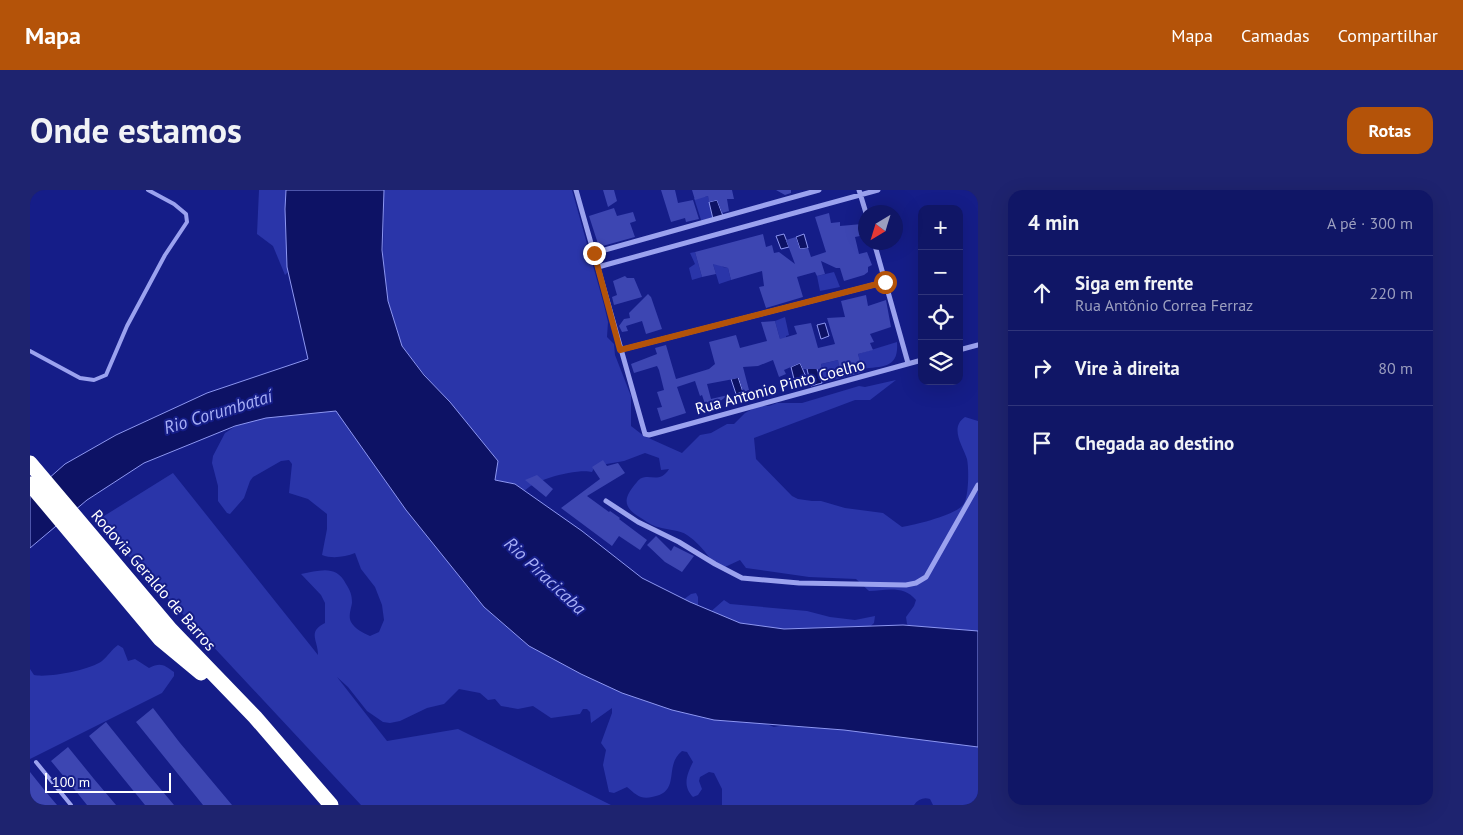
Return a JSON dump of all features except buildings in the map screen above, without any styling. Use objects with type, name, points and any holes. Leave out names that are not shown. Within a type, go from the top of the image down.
[{"type":"highway","name":"Rodovia Geraldo de Barros","points":[[30,464],[76,528]]},
{"type":"highway","name":"Rodovia Geraldo de Barros","points":[[30,484],[76,528],[255,717],[331,805]]},
{"type":"street","points":[[576,190],[620,350],[885,282]]},
{"type":"street","points":[[594,253],[819,190]]},
{"type":"street","points":[[598,267],[860,192],[878,190]]},
{"type":"street","points":[[860,192],[864,205]]},
{"type":"street","points":[[876,250],[908,363]]},
{"type":"street","points":[[963,349],[978,344]]},
{"type":"street","name":"Rua Antonio Pinto Coelho","points":[[620,350],[645,434],[649,435],[918,361]]},
{"type":"street","points":[[606,501],[638,522],[679,542],[742,578],[799,583],[906,585],[926,577],[978,486]]},
{"type":"lane","points":[[30,351],[80,378],[94,380],[106,375],[127,326],[165,255],[187,222],[186,214],[174,204],[148,190]]},
{"type":"lane","points":[[36,762],[71,805]]},
{"type":"shaded area","points":[[259,190],[321,190],[292,268],[285,275],[273,246],[257,234]]},
{"type":"shaded area","points":[[384,190],[572,190],[604,305],[608,322],[607,337],[614,344],[615,355],[631,396],[631,426],[644,436],[682,453],[700,435],[711,433],[727,424],[734,424],[745,413],[758,406],[769,406],[777,403],[802,403],[859,386],[865,387],[896,380],[870,400],[855,400],[754,438],[756,459],[792,496],[798,499],[821,501],[845,508],[883,513],[902,527],[944,516],[959,509],[963,505],[966,496],[968,483],[967,459],[958,437],[958,426],[965,417],[978,421],[978,651],[915,626],[910,627],[907,624],[906,617],[916,600],[906,592],[888,589],[869,591],[856,579],[809,577],[746,568],[740,560],[725,567],[710,558],[687,535],[649,523],[630,510],[627,498],[632,488],[641,479],[644,477],[661,477],[669,469],[661,470],[659,458],[645,453],[624,461],[595,466],[592,472],[566,473],[545,479],[524,492],[515,484],[495,480],[498,461],[402,346],[388,301],[383,257]]},
{"type":"shaded area","points":[[704,195],[705,197],[708,196],[713,219],[702,223],[694,198]]},
{"type":"shaded area","points":[[695,252],[702,277],[692,280],[689,268],[695,264],[690,253]]},
{"type":"shaded area","points":[[713,264],[721,264],[723,267],[728,268],[731,280],[719,284]]},
{"type":"shaded area","points":[[834,272],[840,287],[820,291],[817,276]]},
{"type":"shaded area","points":[[785,317],[789,335],[786,336],[787,343],[780,339],[775,321]]},
{"type":"shaded area","points":[[897,342],[897,351],[892,362],[883,366],[862,369],[858,354]]},
{"type":"shaded area","points":[[838,360],[839,367],[842,366],[845,377],[822,383],[817,370],[822,368],[821,364]]},
{"type":"shaded area","points":[[337,408],[739,713],[774,727],[815,719],[978,743],[978,805],[933,805],[930,799],[926,798],[919,800],[914,805],[722,805],[722,789],[714,773],[709,772],[700,777],[699,781],[702,789],[698,795],[693,797],[690,793],[687,780],[693,762],[687,752],[682,751],[676,757],[670,784],[667,790],[661,794],[645,798],[627,787],[614,793],[609,792],[603,765],[606,750],[601,743],[612,708],[591,723],[590,712],[587,709],[583,709],[580,714],[551,718],[533,706],[518,709],[501,706],[495,699],[488,700],[480,693],[459,689],[444,704],[427,708],[400,721],[390,723],[383,722],[367,711],[348,687],[337,677],[387,741],[458,729],[611,805],[361,805],[96,521],[173,473],[318,655],[315,633],[325,623],[325,603],[321,595],[301,574],[326,570],[337,574],[347,586],[352,598],[351,622],[359,630],[370,636],[379,632],[384,620],[382,605],[375,587],[361,569],[355,553],[338,557],[322,555],[327,529],[327,514],[308,499],[289,493],[292,464],[289,460],[281,461],[253,477],[244,498],[230,514],[227,513],[218,501],[218,486],[212,463],[213,456],[225,433],[254,414]]},
{"type":"shaded area","points":[[696,593],[698,597],[698,610],[703,614],[708,614],[724,600],[730,604],[807,611],[830,617],[855,620],[875,616],[874,623],[859,637],[839,637],[799,645],[778,637],[751,639],[708,627],[683,617],[673,612],[665,605],[661,598],[680,602],[691,594]]},
{"type":"shaded area","points":[[118,645],[123,648],[128,661],[135,659],[149,668],[162,665],[174,672],[174,676],[162,693],[30,759],[30,669],[34,675],[40,676],[79,670],[102,661]]},
{"type":"water","points":[[286,190],[384,190],[382,250],[388,301],[402,346],[424,375],[450,402],[498,461],[495,480],[515,484],[582,531],[642,578],[690,602],[740,623],[784,629],[903,625],[978,631],[978,747],[844,730],[714,720],[672,710],[622,693],[581,674],[529,646],[484,607],[406,510],[336,411],[266,418],[235,426],[144,463],[87,500],[30,548],[30,495],[65,464],[116,435],[207,393],[308,359],[287,267]]},
{"type":"water","points":[[717,200],[723,216],[713,219],[709,202]]},
{"type":"water","points":[[784,234],[789,247],[781,249],[776,236]]},
{"type":"water","points":[[804,234],[808,248],[800,249],[796,237]]},
{"type":"water","points":[[825,323],[829,336],[821,339],[817,325]]},
{"type":"water","points":[[800,363],[806,377],[794,379],[791,367]]},
{"type":"water","points":[[816,366],[822,383],[811,386],[807,369]]},
{"type":"water","points":[[738,377],[743,392],[736,394],[731,379]]},
{"type":"route","points":[[594,253],[620,350],[885,282]]},
{"type":"water label","name":"Rio Corumbataí","points":[[218,412]]},
{"type":"water label","name":"Rio Piracicaba","points":[[545,576]]}]
